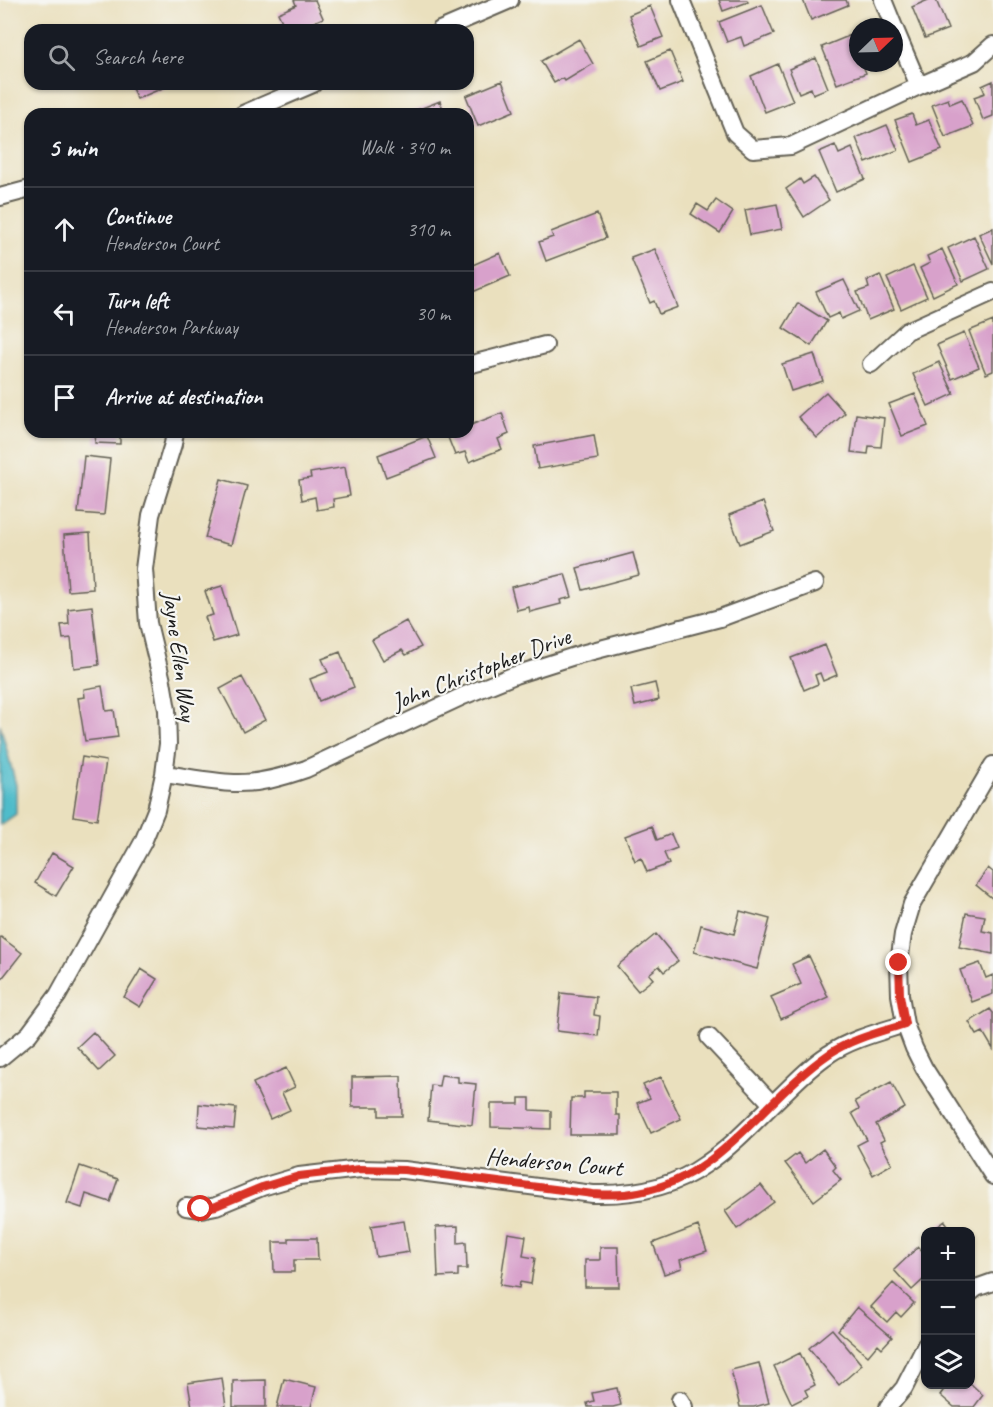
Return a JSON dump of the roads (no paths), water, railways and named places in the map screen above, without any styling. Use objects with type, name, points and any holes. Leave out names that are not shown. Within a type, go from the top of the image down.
[{"type":"street","points":[[454,24],[510,0]]},
{"type":"street","points":[[681,0],[735,133],[753,149],[791,146],[974,62],[993,45]]},
{"type":"street","points":[[883,0],[890,18]]},
{"type":"street","points":[[903,49],[918,86]]},
{"type":"street","points":[[257,108],[299,90]]},
{"type":"street","points":[[0,197],[24,191]]},
{"type":"street","points":[[871,364],[907,331],[993,292]]},
{"type":"street","points":[[474,363],[545,345]]},
{"type":"street","name":"Jayne Ellen Way","points":[[0,1058],[29,1034],[58,995],[143,842],[156,810],[168,744],[167,710],[148,623],[144,569],[151,514],[174,438]]},
{"type":"street","name":"John Christopher Drive","points":[[164,774],[234,783],[260,782],[285,777],[463,696],[515,675],[581,654],[720,618],[815,583]]},
{"type":"street","points":[[993,765],[912,904],[903,934],[899,963],[900,995],[905,1024],[914,1048],[924,1068],[993,1176]]},
{"type":"street","name":"Henderson Court","points":[[186,1207],[201,1209],[216,1206],[262,1187],[299,1176],[360,1169],[404,1170],[593,1194],[616,1195],[640,1192],[674,1182],[705,1166],[810,1068],[831,1052],[905,1024]]},
{"type":"street","points":[[709,1037],[772,1104]]},
{"type":"street","points":[[975,1289],[993,1282]]},
{"type":"street","points":[[888,1407],[904,1388],[921,1355]]},
{"type":"water","points":[[0,724],[16,785],[16,814],[0,825]]}]
